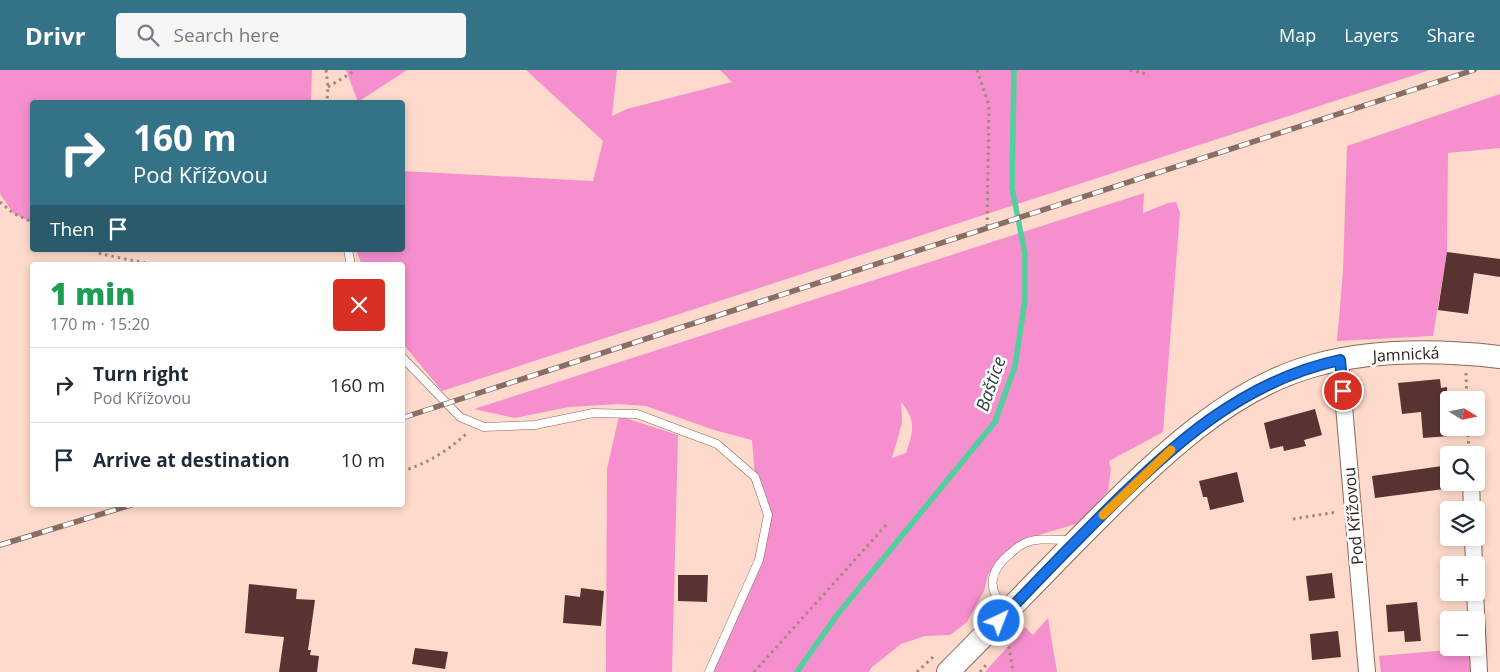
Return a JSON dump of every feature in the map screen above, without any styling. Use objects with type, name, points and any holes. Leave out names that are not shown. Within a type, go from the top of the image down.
[{"type":"main road","name":"Jamnická","points":[[948,672],[1126,490],[1188,435],[1259,388],[1314,366],[1378,354],[1432,351],[1500,357]]},
{"type":"street","name":"Pod Křížovou","points":[[1340,360],[1367,672]]},
{"type":"street","points":[[1475,601],[1479,672]]},
{"type":"lane","points":[[405,360],[460,417],[484,427],[535,425],[593,413],[637,414],[716,444],[755,477],[768,514],[759,560],[709,672]]},
{"type":"lane","points":[[1008,612],[995,599],[992,586],[994,575],[1001,561],[1023,544],[1040,540],[1077,540]]},
{"type":"path","points":[[326,70],[327,100]]},
{"type":"path","points":[[328,87],[356,70]]},
{"type":"path","points":[[977,70],[989,104],[987,230]]},
{"type":"path","points":[[1130,70],[1149,75]]},
{"type":"path","points":[[0,202],[13,213],[30,221]]},
{"type":"path","points":[[97,252],[140,262]]},
{"type":"path","points":[[1466,372],[1467,391]]},
{"type":"path","points":[[405,470],[452,448],[477,424]]},
{"type":"path","points":[[1293,519],[1353,510]]},
{"type":"path","points":[[754,672],[887,524]]},
{"type":"path","points":[[1008,640],[1013,672]]},
{"type":"shaded area","points":[[0,70],[312,70],[311,100],[30,100],[30,221],[14,214],[0,194]]},
{"type":"shaded area","points":[[346,70],[407,70],[361,100],[357,100]]},
{"type":"shaded area","points":[[526,70],[617,70],[612,116],[627,109],[732,82],[720,70],[1430,70],[442,391],[405,346],[405,262],[361,262],[357,252],[405,252],[405,171],[593,181],[603,141]]},
{"type":"shaded area","points":[[1500,94],[1500,148],[1448,153],[1447,252],[1433,336],[1337,341],[1343,272],[1347,146]]},
{"type":"shaded area","points":[[1144,193],[1143,213],[1168,203],[1176,202],[1180,213],[1163,432],[1109,461],[1111,469],[1108,491],[1079,523],[1022,540],[1005,553],[988,575],[984,591],[967,622],[950,635],[925,636],[901,644],[871,668],[869,672],[709,672],[759,560],[768,515],[755,477],[752,440],[714,430],[646,406],[619,404],[569,407],[515,418],[474,409]],"holes":[[[901,402],[910,415],[912,433],[906,453],[892,458],[902,423]]]},
{"type":"shaded area","points":[[619,416],[678,435],[672,672],[606,672],[607,469]]},
{"type":"shaded area","points":[[1048,618],[1057,672],[985,672],[1025,627],[1033,635]]},
{"type":"shaded area","points":[[1440,651],[1440,656],[1472,656],[1473,672],[1381,672],[1379,656]]},
{"type":"building","points":[[1447,252],[1500,259],[1500,277],[1474,273],[1468,314],[1438,310]]},
{"type":"building","points":[[1440,379],[1441,388],[1447,387],[1447,391],[1440,391],[1440,436],[1449,436],[1423,438],[1421,412],[1402,414],[1398,383]]},
{"type":"building","points":[[1315,409],[1322,435],[1304,440],[1306,446],[1284,451],[1283,446],[1270,449],[1264,423]]},
{"type":"building","points":[[1440,466],[1440,490],[1375,498],[1372,476]]},
{"type":"building","points":[[1237,472],[1244,502],[1210,510],[1207,497],[1203,497],[1199,481]]},
{"type":"building","points":[[1332,573],[1335,598],[1309,601],[1306,576]]},
{"type":"building","points":[[678,575],[708,575],[707,602],[678,601]]},
{"type":"building","points":[[249,584],[297,589],[296,599],[315,600],[308,650],[311,650],[310,655],[319,656],[317,672],[279,672],[284,637],[245,633]]},
{"type":"building","points":[[581,588],[604,591],[601,626],[563,623],[565,595],[580,597]]},
{"type":"building","points":[[1417,602],[1421,641],[1405,642],[1404,631],[1388,632],[1386,605]]},
{"type":"building","points":[[1338,631],[1341,657],[1312,660],[1310,634]]},
{"type":"building","points":[[415,648],[448,652],[445,669],[412,664]]},
{"type":"waterway","name":"Baštice","points":[[797,672],[837,615],[995,422],[1015,366],[1025,300],[1025,254],[1012,188],[1014,70]]},
{"type":"railway","points":[[405,417],[1474,70]]},
{"type":"railway","points":[[0,545],[124,507]]},
{"type":"slow traffic","points":[[1103,515],[1126,490],[1171,450]]},
{"type":"route","points":[[999,621],[1126,490],[1188,435],[1225,409],[1259,388],[1282,378],[1314,366],[1340,360],[1343,391]]}]
